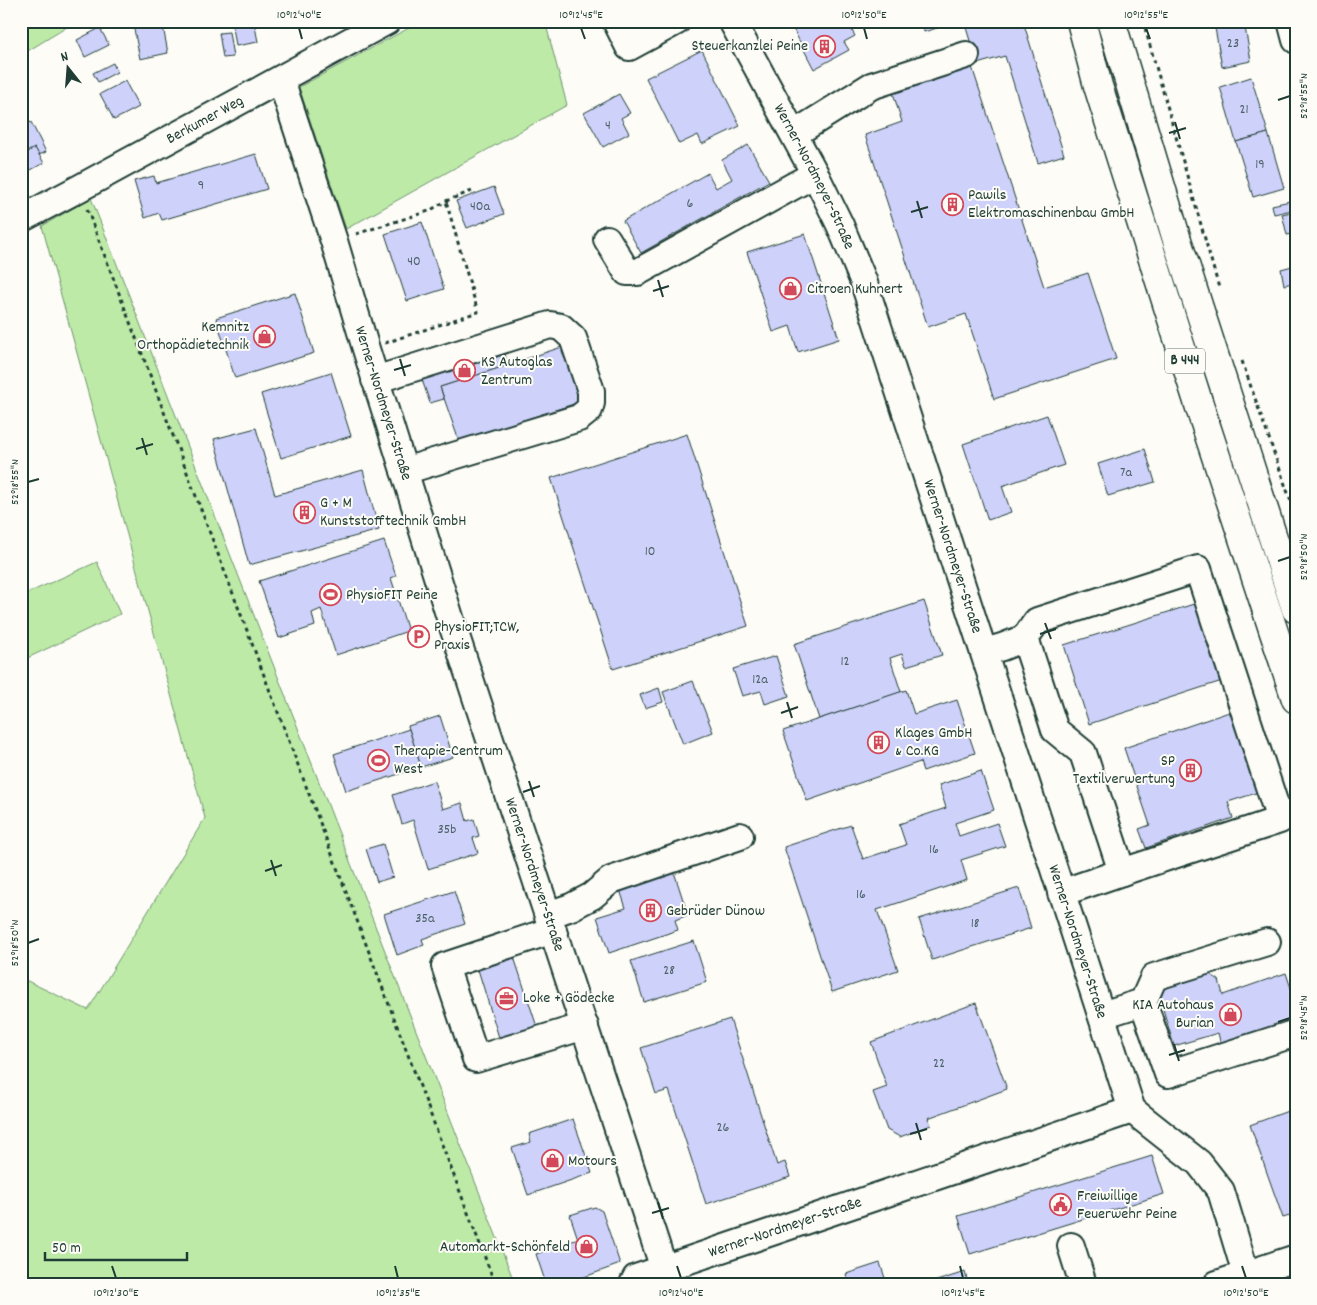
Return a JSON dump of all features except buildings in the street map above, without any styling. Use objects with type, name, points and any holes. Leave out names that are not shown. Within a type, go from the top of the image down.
[{"type":"highway","name":"B 444","points":[[1081,21],[1098,86],[1202,414],[1296,699]]},
{"type":"highway","name":"B 444","points":[[1111,21],[1177,240],[1296,608]]},
{"type":"street","name":"Berkumer Weg","points":[[21,218],[388,21]]},
{"type":"street","points":[[616,21],[630,47],[677,21]]},
{"type":"street","name":"Werner-Nordmeyer-Straße","points":[[281,80],[334,241],[375,380],[452,624],[667,1276],[1132,1110],[863,280],[840,225],[815,174],[732,21]]},
{"type":"street","points":[[1290,21],[1296,40]]},
{"type":"street","points":[[794,134],[871,86],[966,54]]},
{"type":"street","points":[[607,239],[626,272],[638,272],[815,174]]},
{"type":"street","points":[[375,380],[550,325],[561,327],[573,338],[591,391],[589,410],[579,418],[404,471]]},
{"type":"street","points":[[984,652],[1002,648],[1025,638],[1037,620],[1198,569],[1280,820],[1061,893]]},
{"type":"street","points":[[1025,638],[1055,730],[1083,753],[1122,872]]},
{"type":"street","points":[[585,1026],[476,1059],[445,966],[550,923],[571,907],[592,896],[611,880],[740,836]]},
{"type":"street","points":[[1267,942],[1154,977],[1143,1002],[1168,1074],[1296,1033]]},
{"type":"street","points":[[1102,1015],[1143,1002]]},
{"type":"street","points":[[1132,1110],[1199,1163],[1221,1191],[1248,1279]]},
{"type":"street","points":[[1071,1246],[1083,1284]]},
{"type":"street","points":[[1217,1284],[1248,1279],[1296,1258]]},
{"type":"street","points":[[633,1284],[636,1278],[667,1276]]},
{"type":"path","points":[[1142,21],[1221,296]]},
{"type":"path","points":[[78,189],[98,237],[495,1284]]},
{"type":"path","points":[[334,241],[429,211],[446,201],[472,190]]},
{"type":"path","points":[[366,349],[478,312],[446,201]]},
{"type":"path","points":[[1242,360],[1296,516]]},
{"type":"green space","points":[[21,21],[77,21],[21,55]]},
{"type":"green space","points":[[422,21],[545,21],[567,105],[346,229],[299,87]]},
{"type":"green space","points":[[91,198],[515,1284],[21,1284],[21,978],[88,1010],[205,818],[42,226]]},
{"type":"green space","points":[[97,562],[120,614],[21,661],[21,596]]},
{"type":"place","name":"Steuerkanzlei Peine","points":[[824,46]]},
{"type":"place","name":"Pawils Elektromaschinenbau GmbH","points":[[952,204]]},
{"type":"place","name":"Citroen Kuhnert","points":[[791,289]]},
{"type":"place","name":"Kemnitz Orthopädietechnik","points":[[265,336]]},
{"type":"place","name":"KS Autoglas Zentrum","points":[[465,371]]},
{"type":"place","name":"G + M Kunststofftechnik GmbH","points":[[304,512]]},
{"type":"place","name":"PhysioFIT Peine","points":[[330,595]]},
{"type":"place","name":"PhysioFIT;TCW, Praxis","points":[[418,636]]},
{"type":"place","name":"Klages GmbH & Co.KG","points":[[879,742]]},
{"type":"place","name":"Therapie-Centrum West","points":[[378,760]]},
{"type":"place","name":"SP Textilverwertung","points":[[1191,770]]},
{"type":"place","name":"Gebrüder Dünow","points":[[650,911]]},
{"type":"place","name":"Loke + Gödecke","points":[[507,998]]},
{"type":"place","name":"KIA Autohaus Burian","points":[[1230,1014]]},
{"type":"place","name":"Motours","points":[[552,1161]]},
{"type":"place","name":"Freiwillige Feuerwehr Peine","points":[[1061,1205]]},
{"type":"place","name":"Automarkt-Schönfeld","points":[[586,1247]]}]
